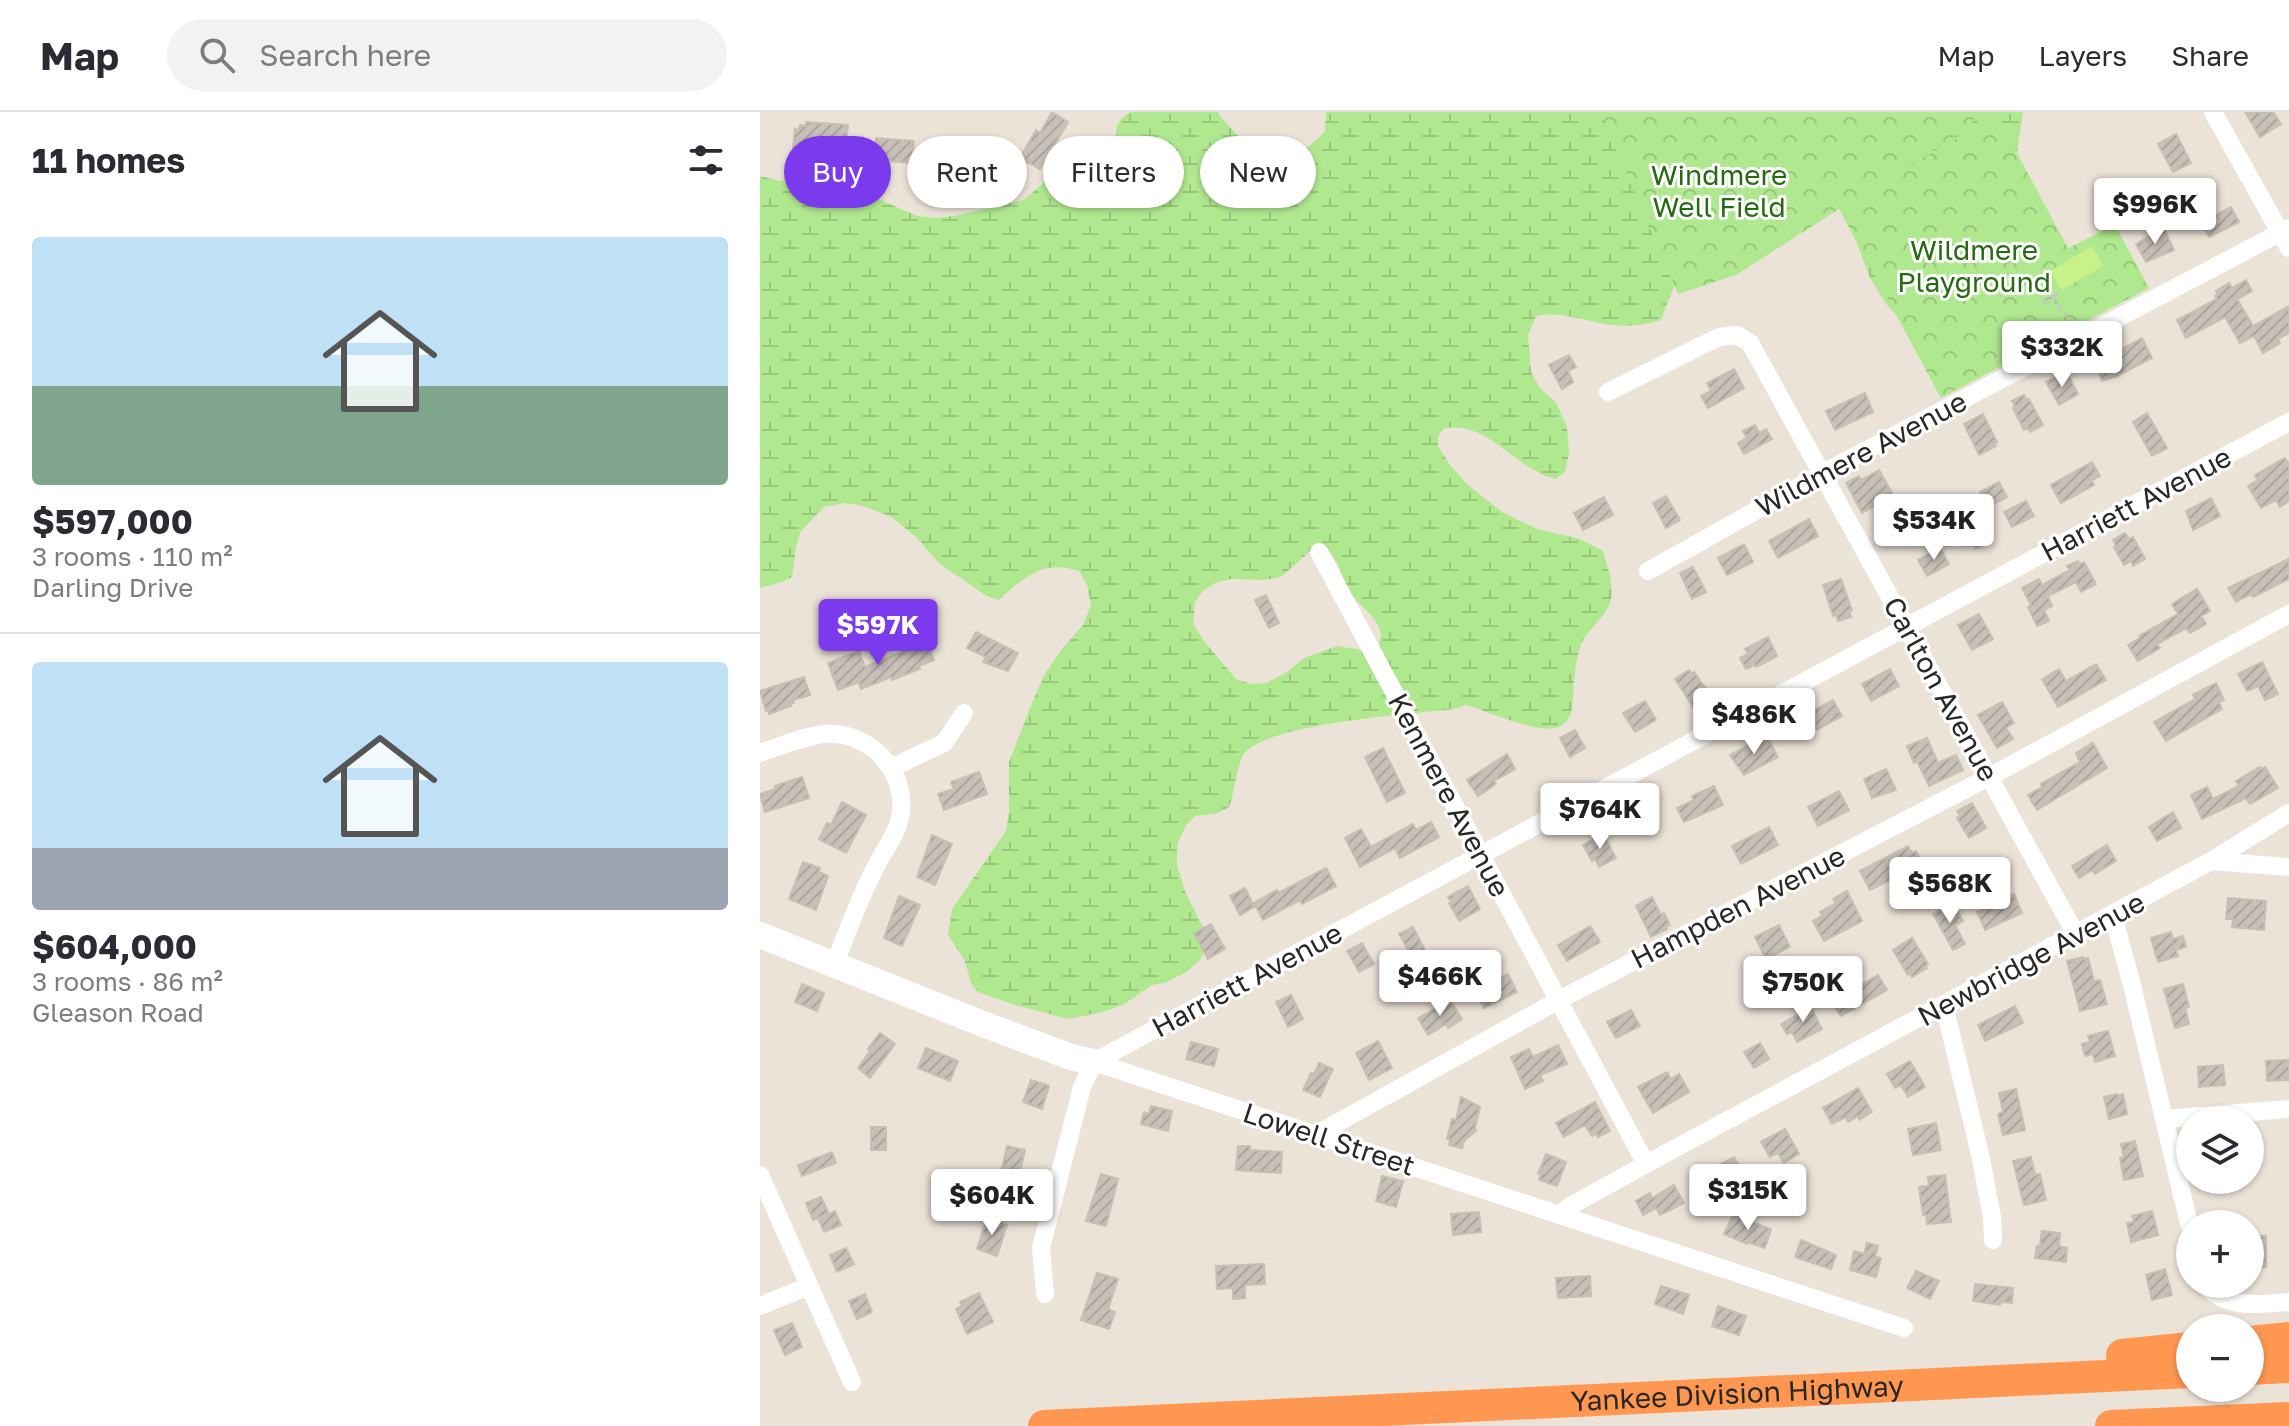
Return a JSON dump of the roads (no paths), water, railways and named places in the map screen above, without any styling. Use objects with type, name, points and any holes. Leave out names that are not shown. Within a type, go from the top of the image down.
[{"type":"highway","points":[[2264,1341],[2289,1338]]},
{"type":"highway","points":[[1820,1390],[2176,1350]]},
{"type":"highway","points":[[2264,1368],[2289,1367]]},
{"type":"highway","name":"Yankee Division Highway","points":[[1044,1426],[2176,1373]]},
{"type":"highway","points":[[2136,1426],[2289,1418]]},
{"type":"street","points":[[2213,112],[2286,236]]},
{"type":"street","name":"Wildmere Avenue","points":[[1648,571],[1823,473],[2083,337],[2286,236]]},
{"type":"street","name":"Carlton Avenue","points":[[1608,392],[1726,334],[1742,336],[1754,347],[2075,933]]},
{"type":"street","name":"Harriett Avenue","points":[[1094,1062],[2289,422]]},
{"type":"street","name":"Kenmere Avenue","points":[[1319,552],[1646,1164]]},
{"type":"street","name":"Hampden Avenue","points":[[1315,1135],[1559,1000],[1989,777],[2289,614]]},
{"type":"street","points":[[891,768],[944,743],[964,713]]},
{"type":"street","points":[[760,753],[819,735],[840,734],[869,745],[891,768],[899,788],[899,819],[892,839],[874,871],[834,965]]},
{"type":"street","name":"Newbridge Avenue","points":[[1559,1215],[1646,1164],[2113,915],[2211,861],[2289,813]]},
{"type":"street","points":[[2211,861],[2289,867]]},
{"type":"street","points":[[2113,915],[2186,1210]]},
{"type":"street","name":"Lowell Street","points":[[760,935],[1040,1046],[1904,1328]]},
{"type":"street","points":[[1944,1005],[1980,1154],[1992,1217],[1993,1240]]},
{"type":"street","points":[[1045,1294],[1041,1248],[1082,1087],[1094,1062]]},
{"type":"street","points":[[2165,1119],[2289,1109]]},
{"type":"street","points":[[760,1175],[852,1382]]},
{"type":"street","points":[[760,1306],[809,1286]]},
{"type":"street","points":[[2220,1298],[2254,1305],[2289,1302]]},
{"type":"park label","name":"Windmere Well Field","points":[[1719,191]]},
{"type":"park label","name":"Wildmere Playground","points":[[1974,266]]}]
